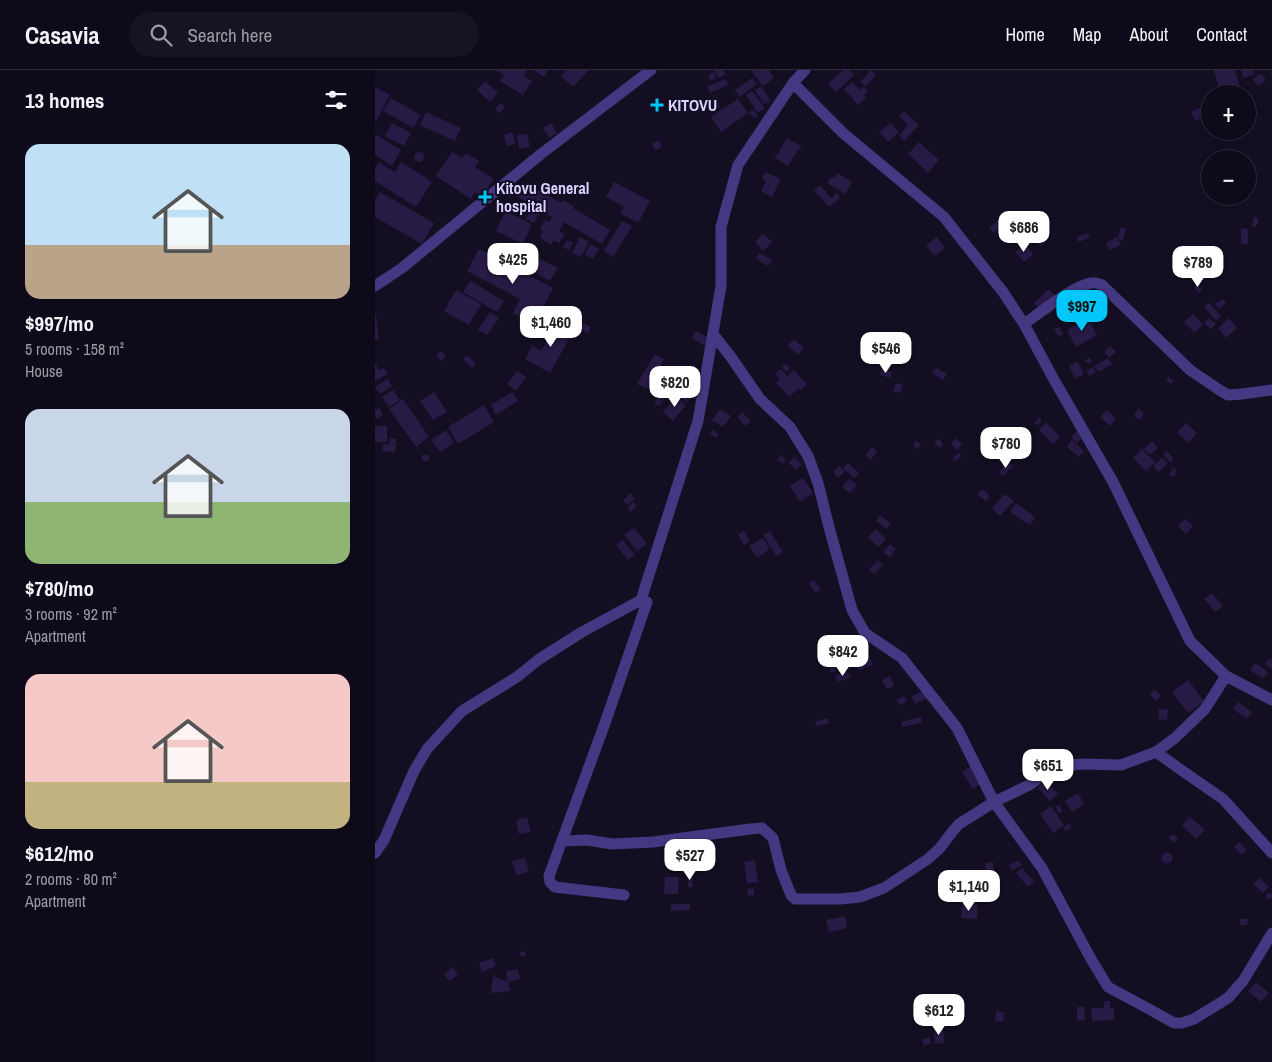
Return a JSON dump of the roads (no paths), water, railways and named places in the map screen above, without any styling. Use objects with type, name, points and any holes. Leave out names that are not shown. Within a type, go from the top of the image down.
[{"type":"street","points":[[375,286],[402,268],[541,154],[651,70]]},
{"type":"street","points":[[375,853],[384,840],[414,771],[427,749],[462,711],[517,677],[538,660],[582,632],[641,600],[698,421],[721,286],[721,226],[738,165],[793,83],[805,70]]},
{"type":"street","points":[[793,83],[843,133],[944,218],[1003,292],[1024,324],[1113,482],[1191,641],[1226,676],[1272,700]]},
{"type":"street","points":[[1024,324],[1075,289],[1096,282],[1102,285],[1190,370],[1218,389],[1228,395],[1272,390]]},
{"type":"street","points":[[713,334],[760,399],[791,427],[807,456],[818,484],[829,531],[852,610],[865,633],[902,658],[957,728],[994,802],[1042,868],[1108,987],[1174,1023],[1182,1023],[1194,1019],[1228,998],[1243,981],[1272,933]]},
{"type":"street","points":[[624,895],[555,887],[550,882],[549,876],[647,602],[641,600]]},
{"type":"street","points":[[562,841],[587,840],[612,844],[653,842],[762,828],[773,838],[781,870],[791,895],[795,898],[860,897],[884,888],[928,859],[940,848],[959,824],[994,802],[1031,784],[1045,772],[1070,765],[1121,765],[1156,752],[1175,738],[1205,710],[1226,676]]},
{"type":"street","points":[[1156,752],[1223,799],[1272,853]]},
{"type":"place","name":"KITOVU","points":[[657,105]]},
{"type":"place","name":"Kitovu General hospital","points":[[485,197]]}]
